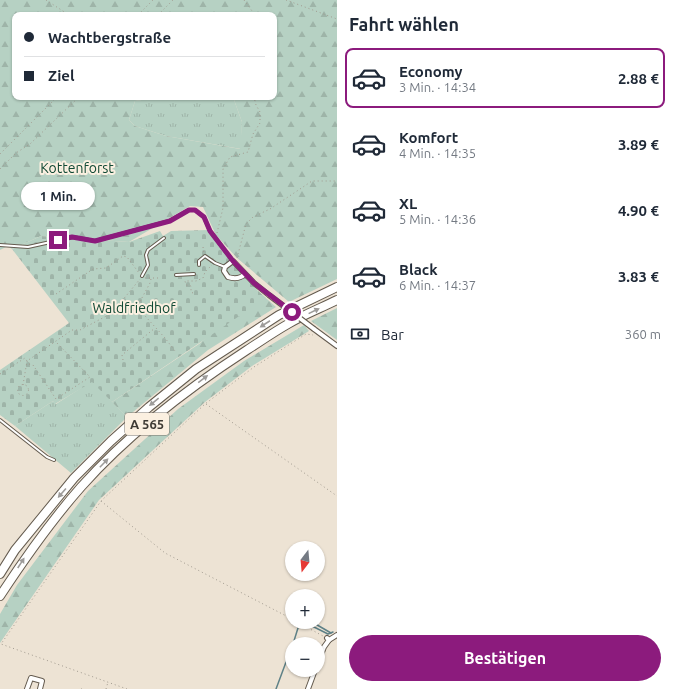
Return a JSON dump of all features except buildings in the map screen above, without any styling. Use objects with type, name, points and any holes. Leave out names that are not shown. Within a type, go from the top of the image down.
[{"type":"highway","name":"A 565","points":[[0,574],[15,550],[74,478],[111,440],[149,407],[196,369],[279,315],[337,287]]},
{"type":"highway","name":"A 565","points":[[0,596],[25,558],[53,520],[82,485],[119,448],[205,377],[288,323],[337,300]]},
{"type":"street","points":[[245,274],[242,277],[237,278],[228,277],[224,271],[225,267],[233,261],[245,274],[269,295],[337,346]]},
{"type":"street","points":[[325,645],[328,639],[337,635]]},
{"type":"street","points":[[308,689],[312,677]]},
{"type":"street","points":[[27,689],[31,678],[42,681],[40,689]]},
{"type":"lane","points":[[0,244],[28,247],[72,237],[95,241],[170,221],[189,210],[195,210],[204,217],[210,231],[233,261]]},
{"type":"lane","points":[[142,276],[148,265],[146,255],[148,250],[164,238]]},
{"type":"lane","points":[[199,265],[199,261],[205,256],[215,263],[225,267]]},
{"type":"lane","points":[[176,275],[194,274]]},
{"type":"lane","points":[[0,420],[47,457],[54,460]]},
{"type":"path","points":[[46,0],[64,12]]},
{"type":"path","points":[[141,12],[153,0]]},
{"type":"path","points":[[161,12],[173,0]]},
{"type":"path","points":[[244,0],[253,12]]},
{"type":"path","points":[[286,0],[337,19]]},
{"type":"path","points":[[0,154],[54,100]]},
{"type":"path","points":[[0,170],[16,153],[30,144],[76,100]]},
{"type":"path","points":[[217,240],[216,235],[223,208],[223,169],[230,157],[248,152],[253,134],[260,123],[260,112],[255,100]]},
{"type":"path","points":[[228,254],[237,258],[246,224],[253,217],[270,209],[312,181],[337,181]]},
{"type":"path","points":[[203,247],[205,256]]},
{"type":"path","points":[[56,294],[93,269],[106,268],[123,256],[127,257],[142,276],[160,278]]},
{"type":"path","points":[[193,293],[191,292],[191,286],[186,285],[185,281],[196,281],[203,278],[205,272],[215,263]]},
{"type":"path","points":[[23,385],[26,386],[28,390],[27,393],[23,395],[19,394],[18,390],[19,386],[23,385],[27,361],[72,330],[80,330],[96,323],[112,313],[142,276]]},
{"type":"path","points":[[137,307],[150,283],[151,278]]},
{"type":"path","points":[[119,306],[137,307],[175,351]]},
{"type":"path","points":[[123,360],[122,355],[155,328]]},
{"type":"path","points":[[127,689],[1,644],[101,501],[205,404],[254,367],[306,334],[318,336],[321,334]]},
{"type":"path","points":[[0,374],[24,358],[29,364],[33,365],[56,399],[90,377],[55,342]]},
{"type":"path","points":[[205,404],[337,496]]},
{"type":"path","points":[[101,501],[165,553],[285,615]]},
{"type":"path","points":[[310,629],[328,639]]},
{"type":"path","points":[[106,689],[108,682]]},
{"type":"green space","name":"Kottenforst","points":[[0,0],[337,0],[337,279],[289,302],[237,258],[216,235],[203,207],[190,206],[129,242],[41,236],[12,249],[8,246],[0,250]]},
{"type":"green space","points":[[234,100],[242,122],[241,149],[166,136],[135,126],[129,120],[135,101]]},
{"type":"green space","name":"Waldfriedhof","points":[[208,230],[258,291],[266,298],[112,402],[92,382],[55,404],[53,401],[15,426],[0,415],[0,370],[69,323],[12,249],[41,236],[129,242],[160,231],[163,236],[171,231]]},
{"type":"green space","points":[[258,291],[276,307],[208,350],[127,417],[112,402],[199,344]]},
{"type":"green space","points":[[337,308],[337,340],[311,321]]},
{"type":"green space","points":[[304,325],[309,331],[252,366],[205,402],[99,500],[0,643],[0,614],[17,585],[88,491],[178,409],[244,361]]},
{"type":"green space","points":[[92,381],[127,417],[71,473],[15,426],[53,401],[56,404]]},
{"type":"waterway","points":[[295,637],[298,629]]},
{"type":"waterway","points":[[318,629],[328,634],[333,632]]},
{"type":"waterway","points":[[324,629],[331,633]]},
{"type":"waterway","points":[[276,689],[285,665]]},
{"type":"route","points":[[58,240],[72,237],[95,241],[170,221],[189,210],[195,210],[200,212],[204,217],[210,231],[233,261],[254,283],[292,312]]}]
